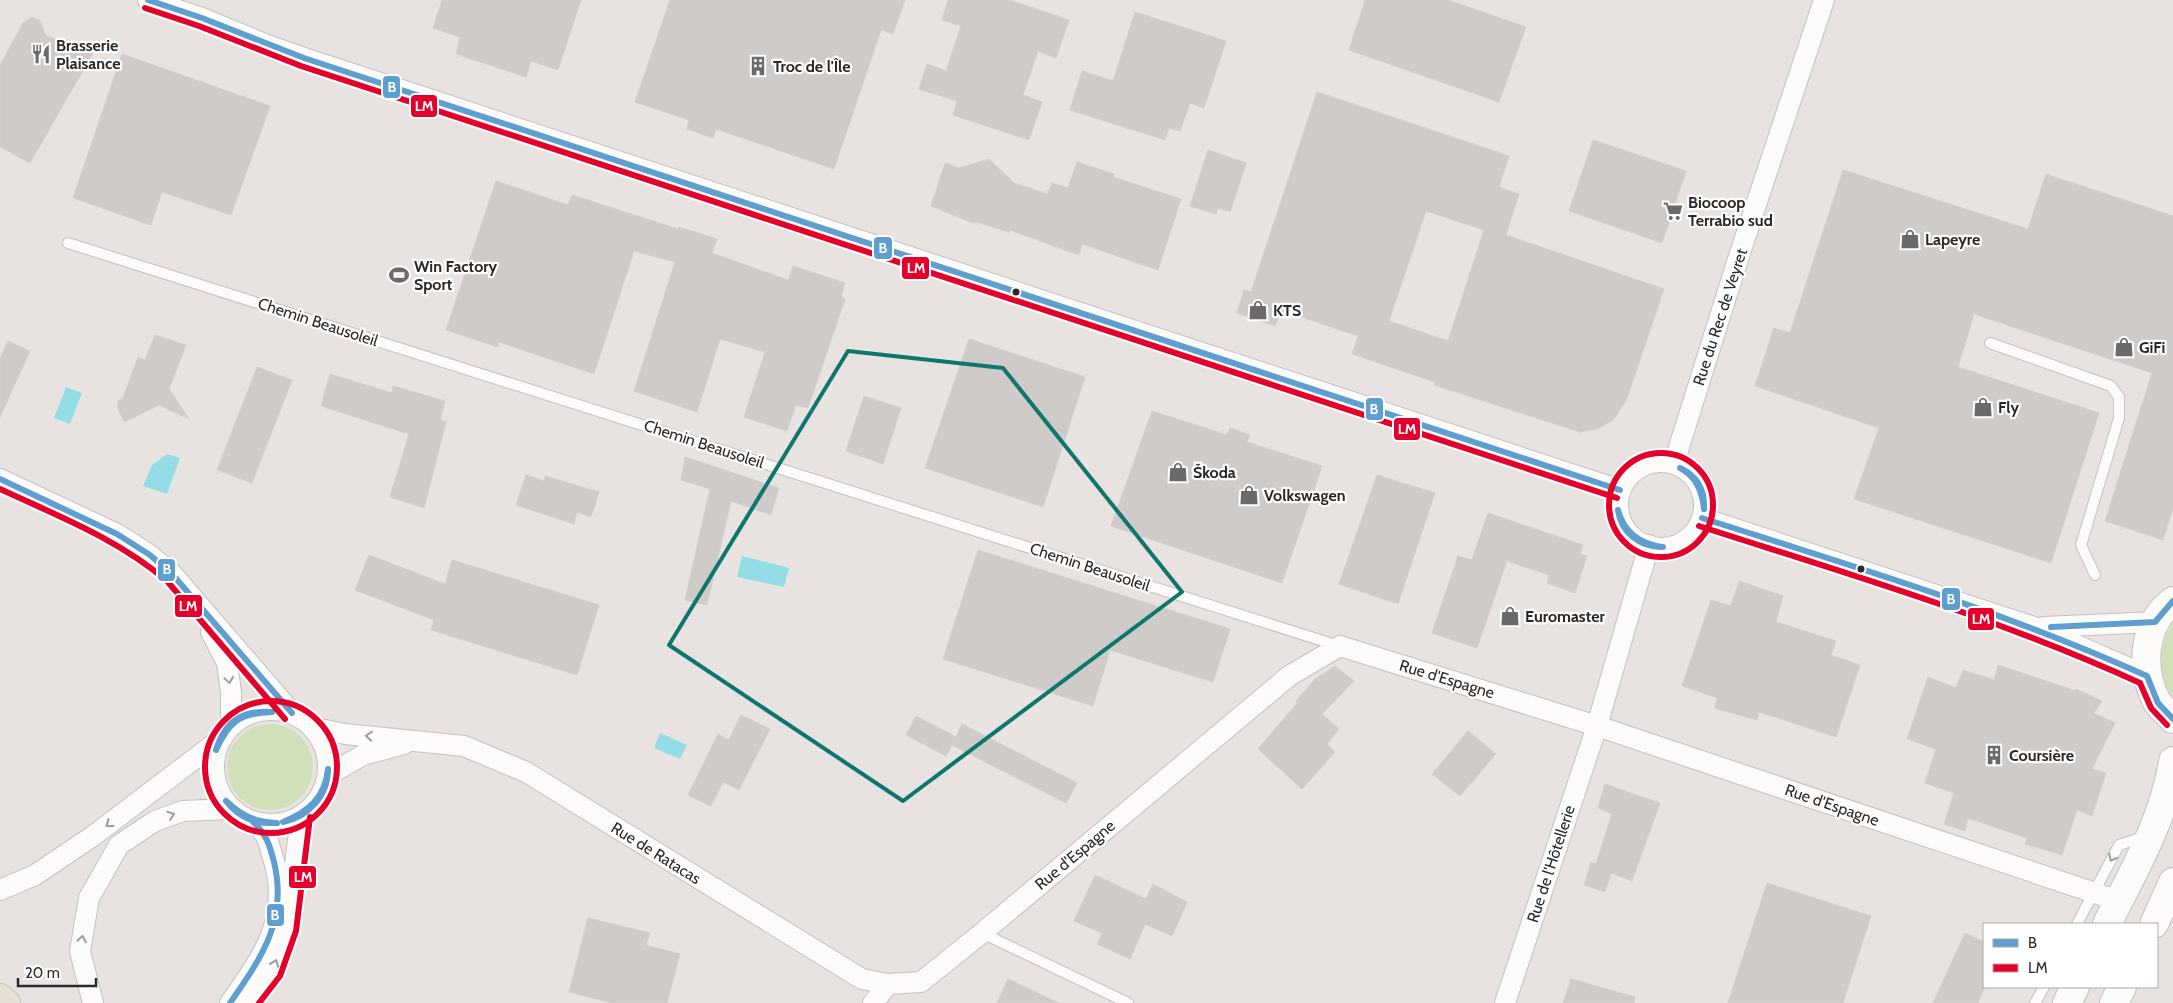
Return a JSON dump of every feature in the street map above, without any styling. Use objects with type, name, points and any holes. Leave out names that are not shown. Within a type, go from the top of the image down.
[{"type":"main road","points":[[2173,601],[2155,622],[2146,647],[2147,676],[2158,703],[2173,719]]},
{"type":"main road","points":[[2113,912],[2152,835],[2171,774],[2173,761]]},
{"type":"main road","points":[[2154,923],[2173,882]]},
{"type":"main road","points":[[2067,1003],[2074,988]]},
{"type":"main road","points":[[2114,1003],[2122,988]]},
{"type":"main road","points":[[0,998],[6,1003]]},
{"type":"street","points":[[148,0],[202,9],[267,46],[1620,490]]},
{"type":"street","name":"Rue du Rec de Veyret","points":[[1674,463],[1824,0]]},
{"type":"street","points":[[1658,461],[1674,463],[1690,472],[1698,483],[1704,501],[1702,518],[1695,531],[1687,540],[1672,547],[1655,548],[1635,540],[1624,528],[1618,513],[1618,497],[1629,474],[1638,467],[1658,461]]},
{"type":"street","points":[[0,479],[117,534],[150,555],[174,575],[292,713],[314,728],[327,750],[328,775],[323,790],[314,805],[301,816],[280,824],[253,822]]},
{"type":"street","points":[[1702,518],[2037,628],[2147,676]]},
{"type":"street","points":[[1597,726],[1649,546]]},
{"type":"street","points":[[197,604],[227,663],[231,692],[231,724]]},
{"type":"street","points":[[2037,628],[2155,622]]},
{"type":"street","name":"Rue d'Espagne","points":[[888,984],[921,982],[1288,676],[1340,646],[1597,726],[2093,892],[2113,912]]},
{"type":"street","points":[[0,890],[35,875],[94,836],[218,741],[231,724],[250,712],[292,713]]},
{"type":"street","name":"Rue de l'Hôtellerie","points":[[1505,1003],[1597,726]]},
{"type":"street","name":"Rue de Ratacas","points":[[314,728],[345,734],[464,746],[526,772],[862,979],[888,984]]},
{"type":"street","name":"Rue de Ratacas","points":[[328,775],[363,755],[417,740]]},
{"type":"street","points":[[218,741],[212,763],[214,782],[230,809],[253,822],[265,832],[280,879],[275,927],[255,969],[230,1003]]},
{"type":"street","points":[[93,1003],[80,951],[89,898],[119,845],[155,821],[183,811],[230,809]]},
{"type":"street","points":[[248,1003],[272,972],[287,929],[301,816]]},
{"type":"street","points":[[873,1003],[888,984]]},
{"type":"lane","name":"Chemin Beausoleil","points":[[68,242],[1340,646]]},
{"type":"lane","points":[[1990,343],[2111,386],[2119,397],[2119,418],[2081,546],[2095,575]]},
{"type":"lane","points":[[2078,923],[2119,845],[2152,835]]},
{"type":"lane","points":[[982,933],[1128,1003]]},
{"type":"lane","points":[[2035,1003],[2043,988]]},
{"type":"highlighted area","points":[[848,351],[1003,368],[1182,592],[903,801],[669,645]]},
{"type":"green space","points":[[2173,624],[2173,697],[2168,689],[2162,670],[2162,651],[2168,632]]},
{"type":"green space","points":[[262,724],[278,724],[287,727],[301,736],[310,750],[313,767],[310,784],[301,798],[287,807],[278,810],[262,810],[246,803],[234,791],[227,775],[227,759],[234,743],[246,731]]},
{"type":"water","points":[[66,387],[82,393],[70,424],[54,418]]},
{"type":"water","points":[[167,454],[180,458],[167,494],[143,486],[152,465]]},
{"type":"water","points":[[742,556],[789,568],[784,587],[737,577]]},
{"type":"water","points":[[660,733],[687,745],[680,759],[654,748]]},
{"type":"building","points":[[442,0],[581,0],[558,70],[531,61],[526,77],[456,54],[460,37],[433,28]]},
{"type":"building","name":"Troc de l'Île","points":[[670,0],[905,0],[893,34],[881,30],[834,169],[716,129],[713,138],[687,129],[689,120],[635,102]]},
{"type":"building","points":[[948,0],[1009,0],[1069,20],[1056,58],[1038,51],[1023,95],[1042,102],[1029,140],[953,115],[957,101],[919,89],[927,64],[946,71],[961,26],[942,20]]},
{"type":"building","points":[[1365,0],[1448,0],[1526,27],[1499,102],[1349,50]]},
{"type":"building","points":[[1135,12],[1226,41],[1204,108],[1190,103],[1180,131],[1169,128],[1165,140],[1070,110],[1082,71],[1113,81]]},
{"type":"building","points":[[32,17],[40,21],[46,36],[94,51],[30,163],[0,147],[0,65],[23,23]]},
{"type":"building","points":[[122,54],[270,106],[231,215],[162,192],[151,225],[73,198]]},
{"type":"building","points":[[1317,92],[1509,156],[1499,187],[1519,194],[1506,235],[1664,289],[1626,401],[1613,420],[1597,429],[1580,432],[1434,385],[1435,382],[1352,354],[1358,336],[1281,310],[1275,326],[1237,313],[1244,290],[1251,292]],"holes":[[[1426,211],[1484,230],[1448,341],[1389,321]]]},
{"type":"building","points":[[1593,140],[1686,171],[1662,243],[1569,211]]},
{"type":"building","points":[[1208,150],[1246,163],[1230,212],[1218,208],[1216,214],[1190,206]]},
{"type":"building","points":[[989,159],[1014,183],[1048,194],[1052,183],[1068,188],[1077,162],[1114,174],[1113,177],[1181,199],[1158,270],[1082,244],[1079,255],[1010,230],[1009,232],[976,222],[973,223],[931,206],[945,163],[959,168]]},
{"type":"building","points":[[1843,170],[2028,229],[2046,174],[2173,216],[2173,508],[2163,540],[2105,521],[2152,373],[1974,314],[1958,367],[2099,413],[2051,563],[1854,499],[1879,428],[1755,386],[1774,328],[1790,333]]},
{"type":"building","points":[[496,181],[568,205],[572,195],[678,229],[679,227],[717,239],[712,253],[788,280],[793,266],[845,283],[841,297],[845,299],[808,408],[796,405],[787,431],[744,417],[765,352],[720,339],[697,412],[634,391],[675,262],[634,251],[594,374],[499,342],[498,347],[446,330]]},
{"type":"building","points":[[155,335],[186,345],[169,389],[189,419],[159,405],[124,422],[118,409],[118,401],[123,398],[138,357],[145,360]]},
{"type":"building","points":[[969,339],[1085,377],[1043,507],[925,468]]},
{"type":"building","points":[[8,341],[30,351],[0,417],[0,359]]},
{"type":"building","points":[[257,367],[292,380],[252,483],[217,470]]},
{"type":"building","points":[[330,374],[392,393],[393,386],[445,401],[440,420],[446,422],[424,508],[390,497],[409,434],[321,406]]},
{"type":"building","points":[[864,396],[901,408],[883,464],[846,451]]},
{"type":"building","points":[[1152,411],[1227,435],[1230,428],[1250,435],[1247,442],[1322,466],[1282,583],[1111,526]]},
{"type":"building","points":[[685,457],[779,488],[771,515],[731,501],[707,605],[685,600],[710,489],[681,480]]},
{"type":"building","points":[[526,475],[544,481],[545,476],[599,492],[591,517],[577,512],[574,524],[516,505]]},
{"type":"building","points":[[1377,475],[1435,493],[1398,604],[1339,584]]},
{"type":"building","points":[[1488,513],[1583,545],[1580,554],[1587,556],[1575,593],[1547,583],[1549,575],[1507,561],[1477,648],[1432,633],[1458,556],[1472,560]]},
{"type":"building","points":[[978,550],[1230,629],[1213,682],[1110,650],[1093,706],[943,659]]},
{"type":"building","points":[[369,555],[445,584],[452,560],[599,605],[577,675],[431,630],[434,620],[355,590]]},
{"type":"building","points":[[1739,581],[1783,596],[1776,622],[1836,641],[1831,655],[1860,665],[1836,737],[1759,712],[1757,720],[1714,708],[1718,698],[1682,686],[1711,600],[1731,606]]},
{"type":"building","name":"Coursière","points":[[1998,665],[2076,691],[2076,689],[2102,701],[2094,713],[2115,723],[2092,769],[2106,773],[2092,816],[2077,810],[2062,855],[2025,844],[2027,838],[1968,818],[1965,831],[1944,824],[1954,793],[1925,783],[1936,749],[1907,739],[1928,677],[1956,688],[1963,670],[1994,680]]},
{"type":"building","points":[[1335,666],[1354,681],[1322,714],[1339,729],[1327,744],[1335,752],[1302,789],[1258,749],[1315,679]]},
{"type":"building","points":[[741,715],[770,729],[739,790],[723,782],[711,806],[688,795],[718,734],[729,740]]},
{"type":"building","points":[[916,716],[956,737],[946,756],[906,735]]},
{"type":"building","points":[[962,724],[1077,783],[1066,803],[952,745]]},
{"type":"building","points":[[1468,731],[1496,754],[1460,796],[1432,774]]},
{"type":"building","points":[[1605,784],[1660,803],[1632,881],[1611,873],[1605,892],[1584,885],[1591,862],[1596,864],[1612,814],[1598,808]]},
{"type":"building","points":[[1095,875],[1146,899],[1153,884],[1187,902],[1172,936],[1145,924],[1130,959],[1097,944],[1102,933],[1074,921]]},
{"type":"building","points":[[1767,883],[1871,916],[1843,1003],[1728,1003]]},
{"type":"building","points":[[588,918],[650,933],[646,945],[680,954],[667,1003],[612,1003],[569,992]]},
{"type":"building","points":[[1965,933],[1983,942],[1984,989],[1978,1003],[1933,1003]]},
{"type":"building","points":[[1008,979],[1059,1003],[997,1003]]},
{"type":"building","points":[[1571,979],[1635,997],[1634,1003],[1563,1003]]},
{"type":"transit line","name":"B","points":[[148,0],[202,18],[304,58],[1620,490]]},
{"type":"transit line","name":"LM","points":[[145,8],[199,26],[301,66],[1617,498]]},
{"type":"transit line","name":"LM","points":[[1661,453],[1681,457],[1698,468],[1709,485],[1713,505],[1709,525],[1698,542],[1681,553],[1661,557],[1641,553],[1624,542],[1613,525],[1609,505],[1613,485],[1624,468],[1641,457],[1661,453]]},
{"type":"transit line","name":"B","points":[[1680,468],[1691,475],[1699,484],[1703,496],[1704,509]]},
{"type":"transit line","name":"B","points":[[1680,468],[1697,485],[1702,496],[1704,509]]},
{"type":"transit line","name":"B","points":[[0,479],[117,534],[150,555],[173,575],[292,713]]},
{"type":"transit line","name":"LM","points":[[0,489],[87,529],[128,553],[167,581],[285,719]]},
{"type":"transit line","name":"B","points":[[1618,510],[1624,525],[1634,536],[1647,543],[1663,547]]},
{"type":"transit line","name":"B","points":[[1618,510],[1623,526],[1633,537],[1647,545],[1663,547]]},
{"type":"transit line","name":"B","points":[[1702,518],[1982,610],[2147,676],[2158,703],[2173,719]]},
{"type":"transit line","name":"LM","points":[[1699,526],[1977,617],[2086,660],[2140,683],[2151,708],[2167,725]]},
{"type":"transit line","name":"B","points":[[2051,627],[2155,622],[2173,601]]},
{"type":"transit line","name":"LM","points":[[271,701],[284,702],[296,706],[318,720],[332,742],[336,754],[337,767],[336,780],[332,792],[318,814],[296,828],[284,832],[271,833],[258,832],[246,828],[224,814],[210,792],[206,780],[205,767],[206,754],[210,742],[224,720],[246,706],[258,702],[271,701]]},
{"type":"transit line","name":"B","points":[[216,750],[224,732],[236,719],[252,713],[272,712]]},
{"type":"transit line","name":"B","points":[[216,750],[226,732],[236,721],[251,714],[272,712]]},
{"type":"transit line","name":"B","points":[[283,822],[300,814],[314,803],[323,788],[328,769]]},
{"type":"transit line","name":"B","points":[[283,822],[301,815],[315,804],[324,788],[328,769]]},
{"type":"transit line","name":"B","points":[[226,801],[249,817],[277,823]]},
{"type":"transit line","name":"B","points":[[226,801],[236,812],[248,819],[277,823]]},
{"type":"transit line","name":"LM","points":[[259,1003],[280,976],[296,931],[310,817]]},
{"type":"transit line","name":"B","points":[[230,1003],[262,953],[275,920],[278,902],[277,883],[271,851],[264,835],[253,822]]},
{"type":"place","name":"Brasserie Plaisance","points":[[41,54]]},
{"type":"place","name":"Troc de l'Île","points":[[758,66]]},
{"type":"place","name":"Biocoop Terrabio sud","points":[[1673,211]]},
{"type":"place","name":"Lapeyre","points":[[1910,239]]},
{"type":"place","name":"Win Factory Sport","points":[[399,275]]},
{"type":"place","name":"KTS","points":[[1258,310]]},
{"type":"place","name":"GiFi","points":[[2124,347]]},
{"type":"place","name":"Fly","points":[[1983,407]]},
{"type":"place","name":"Škoda","points":[[1178,472]]},
{"type":"place","name":"Volkswagen","points":[[1249,495]]},
{"type":"place","name":"Euromaster","points":[[1510,616]]},
{"type":"place","name":"Coursière","points":[[1994,755]]}]
